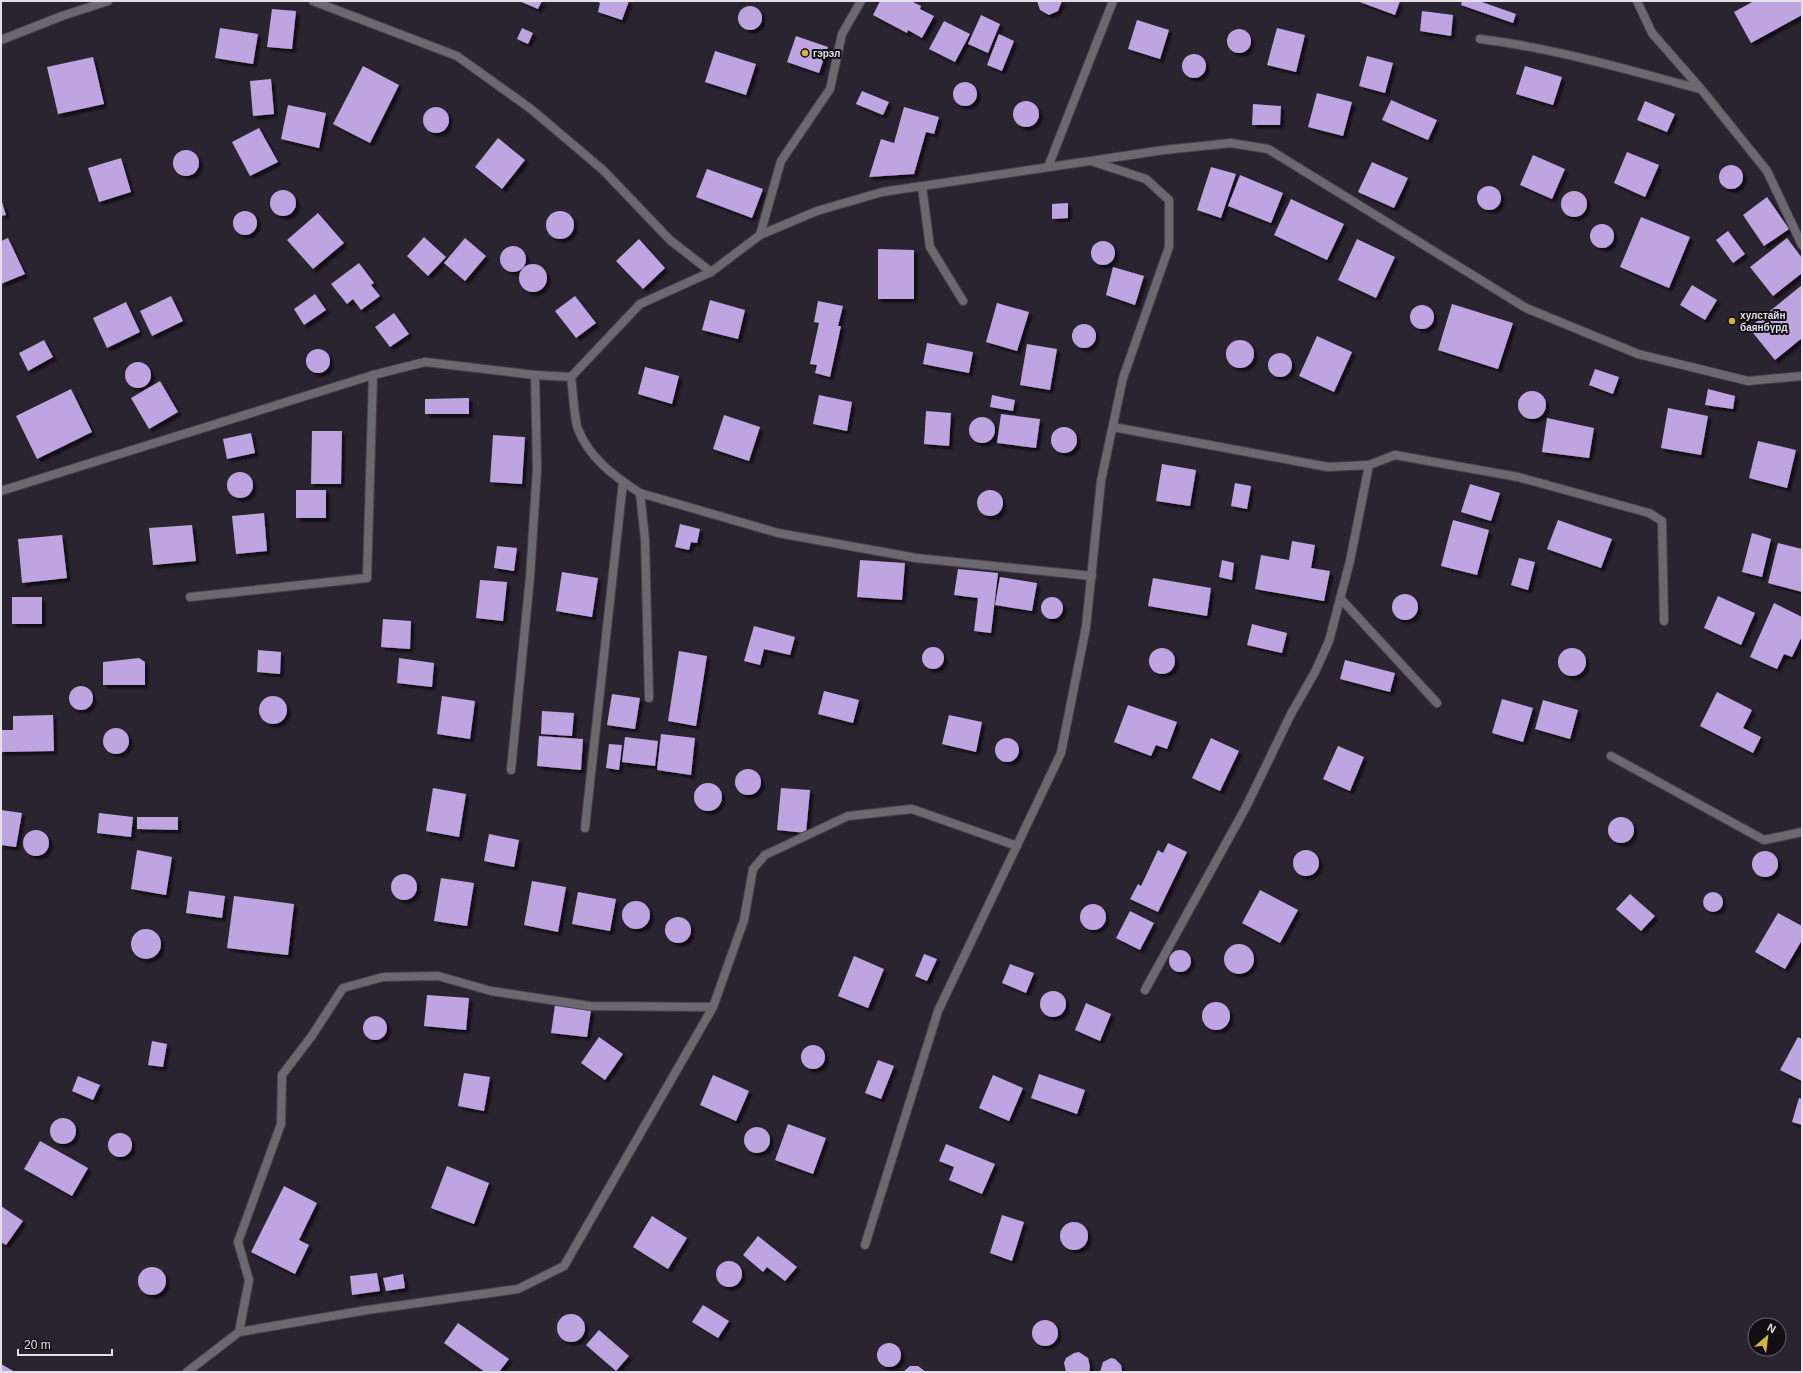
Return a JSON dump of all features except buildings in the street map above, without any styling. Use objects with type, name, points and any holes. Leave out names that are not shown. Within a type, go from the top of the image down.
[{"type":"street","points":[[1,40],[62,16],[108,1]]},
{"type":"street","points":[[313,1],[457,56],[530,109],[603,170],[670,240],[711,272]]},
{"type":"street","points":[[760,234],[780,161],[830,89],[842,34],[861,1]]},
{"type":"street","points":[[1048,167],[1113,1]]},
{"type":"street","points":[[1637,1],[1652,33],[1701,89],[1767,171],[1802,245]]},
{"type":"street","points":[[1480,39],[1514,43],[1577,56],[1701,89]]},
{"type":"street","points":[[1,491],[373,375],[425,362],[535,375],[571,377],[640,304],[711,272],[760,234],[817,211],[882,192],[1164,150],[1232,143],[1268,149],[1526,308],[1638,354],[1748,381],[1802,376]]},
{"type":"street","points":[[865,1246],[938,1010],[1061,753],[1086,627],[1101,481],[1123,378],[1169,247],[1169,200],[1146,179],[1091,161]]},
{"type":"street","points":[[922,187],[930,247],[963,301]]},
{"type":"street","points":[[190,597],[367,578],[373,375]]},
{"type":"street","points":[[511,770],[530,578],[537,469],[535,375]]},
{"type":"street","points":[[571,377],[578,429],[596,460],[640,494],[778,533],[916,558],[1092,576]]},
{"type":"street","points":[[1113,427],[1328,467],[1369,465],[1395,455],[1518,477],[1649,513],[1662,521],[1664,622]]},
{"type":"street","points":[[1145,990],[1246,807],[1291,714],[1316,672],[1329,641],[1350,561],[1369,465]]},
{"type":"street","points":[[585,828],[623,482]]},
{"type":"street","points":[[640,494],[645,539],[649,698]]},
{"type":"street","points":[[1340,598],[1437,703]]},
{"type":"street","points":[[1611,756],[1764,840],[1802,832]]},
{"type":"street","points":[[187,1372],[238,1332],[367,1310],[518,1289],[564,1266],[713,1007],[744,920],[753,869],[765,855],[848,816],[912,809],[1017,846]]},
{"type":"street","points":[[238,1332],[249,1280],[238,1242],[281,1124],[282,1075],[311,1037],[343,988],[384,977],[438,976],[491,991],[590,1006],[713,1007]]},
{"type":"place","name":"гэрэл","points":[[805,53]]},
{"type":"place","name":"хулстайн баянбүрд","points":[[1732,321]]}]
